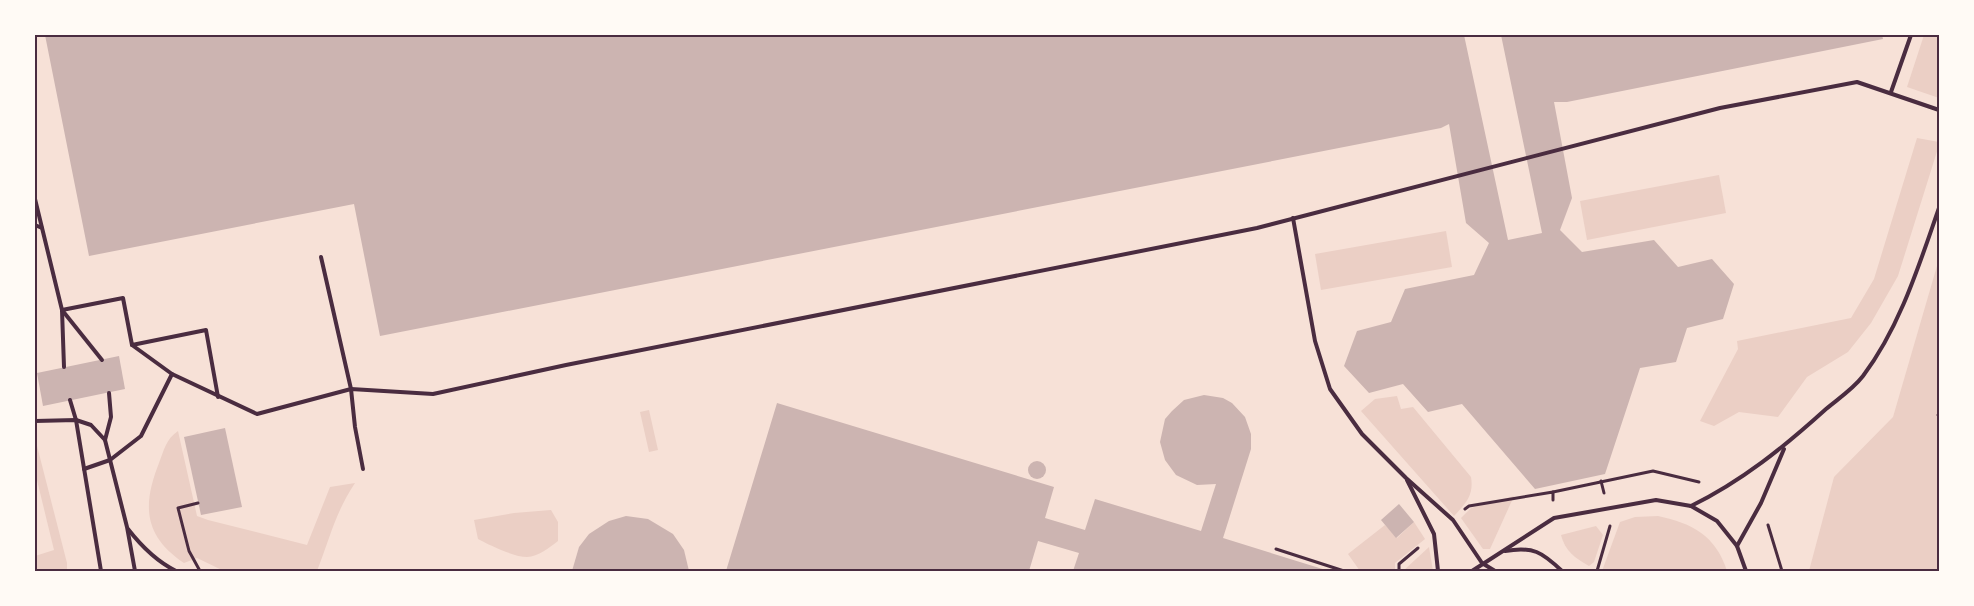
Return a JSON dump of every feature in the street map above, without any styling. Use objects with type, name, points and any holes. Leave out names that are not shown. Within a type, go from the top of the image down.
[{"type":"lane","points":[[1891,92],[1911,35]]},
{"type":"lane","points":[[62,310],[123,298],[132,345],[172,374],[258,414],[351,389],[433,394],[566,365],[1257,228],[1720,108],[1857,82],[1891,92],[1939,110]]},
{"type":"lane","points":[[35,199],[62,310],[64,367]]},
{"type":"lane","points":[[1692,506],[1726,489],[1785,447],[1862,377],[1890,332],[1918,269],[1939,208]]},
{"type":"lane","points":[[1293,218],[1315,341],[1330,389],[1362,434],[1406,478],[1453,520],[1482,563],[1495,571]]},
{"type":"lane","points":[[35,225],[42,228]]},
{"type":"lane","points":[[322,257],[351,389],[355,427],[363,469]]},
{"type":"lane","points":[[62,310],[102,360]]},
{"type":"lane","points":[[132,345],[206,330],[218,397]]},
{"type":"lane","points":[[84,469],[110,460],[141,436],[172,374]]},
{"type":"lane","points":[[109,393],[111,417],[105,440],[127,528],[134,571]]},
{"type":"lane","points":[[70,400],[76,420],[101,571]]},
{"type":"lane","points":[[35,421],[76,420],[91,425],[105,440]]},
{"type":"lane","points":[[1737,546],[1761,503],[1785,447]]},
{"type":"lane","points":[[1406,478],[1434,534],[1438,571]]},
{"type":"lane","points":[[1472,571],[1554,518],[1656,500],[1692,506],[1717,521],[1737,546],[1746,571]]},
{"type":"lane","points":[[127,528],[143,548],[162,564],[176,571]]},
{"type":"lane","points":[[1503,551],[1520,548],[1539,552],[1562,571]]},
{"type":"path","points":[[1453,520],[1469,506],[1553,492],[1554,518]]},
{"type":"path","points":[[198,503],[178,508],[189,551],[200,571]]},
{"type":"path","points":[[1399,571],[1399,564],[1434,534]]},
{"type":"path","points":[[1276,549],[1344,571]]},
{"type":"shaded area","points":[[1924,35],[1939,35],[1939,98],[1907,87]]},
{"type":"shaded area","points":[[1917,138],[1939,142],[1939,145],[1898,276],[1871,323],[1848,352],[1807,377],[1778,417],[1739,412],[1714,426],[1700,421],[1738,349],[1737,341],[1851,318],[1874,279]]},
{"type":"shaded area","points":[[1719,175],[1726,213],[1587,240],[1580,201]]},
{"type":"shaded area","points":[[1446,231],[1452,267],[1321,290],[1315,254]]},
{"type":"shaded area","points":[[1939,259],[1939,571],[1809,571],[1834,477],[1893,417]]},
{"type":"shaded area","points":[[1397,396],[1401,409],[1413,407],[1471,477],[1470,494],[1454,516],[1361,411],[1375,399]]},
{"type":"shaded area","points":[[649,410],[658,450],[649,452],[640,412]]},
{"type":"shaded area","points":[[178,431],[197,516],[208,520],[307,545],[330,487],[355,483],[338,515],[317,571],[224,571],[197,558],[184,563],[171,553],[154,531],[150,519],[149,506],[150,493],[164,449],[168,441]]},
{"type":"shaded area","points":[[35,438],[67,563],[67,571],[35,571],[35,556],[54,550],[35,472]]},
{"type":"shaded area","points":[[1514,496],[1490,549],[1483,549],[1461,518],[1471,508]]},
{"type":"shaded area","points":[[551,510],[558,522],[558,541],[531,557],[515,555],[478,539],[474,520],[514,513]]},
{"type":"shaded area","points":[[1658,516],[1682,523],[1701,533],[1716,549],[1727,571],[1602,571],[1620,522],[1635,517]]},
{"type":"shaded area","points":[[1414,522],[1425,539],[1395,563],[1395,571],[1360,571],[1348,554],[1385,525],[1397,538]]},
{"type":"shaded area","points":[[1596,526],[1603,535],[1594,562],[1589,566],[1571,554],[1561,535]]},
{"type":"shaded area","points":[[1429,547],[1433,571],[1403,571]]},
{"type":"building","points":[[45,35],[1464,35],[1508,240],[1542,233],[1501,35],[1882,35],[1883,39],[1567,102],[1554,102],[1572,198],[1560,230],[1582,252],[1654,240],[1678,267],[1712,259],[1734,284],[1723,319],[1687,328],[1676,362],[1640,368],[1605,474],[1535,489],[1462,404],[1428,412],[1403,384],[1369,393],[1344,366],[1357,331],[1391,322],[1405,289],[1474,275],[1489,243],[1466,223],[1449,124],[1441,128],[380,336],[354,204],[89,256]]},
{"type":"building","points":[[119,356],[125,389],[43,406],[37,373]]},
{"type":"building","points":[[1204,395],[1223,398],[1232,403],[1245,417],[1251,434],[1251,449],[1223,538],[1329,571],[1073,571],[1079,553],[1038,541],[1029,571],[726,571],[777,403],[1054,487],[1045,518],[1085,530],[1095,499],[1201,531],[1216,484],[1197,485],[1176,475],[1165,460],[1160,442],[1165,419],[1172,411],[1184,400]]},
{"type":"building","points":[[225,428],[242,507],[201,515],[184,437]]},
{"type":"building","points":[[1037,461],[1043,464],[1046,470],[1043,476],[1037,479],[1031,476],[1028,470],[1031,464]]},
{"type":"building","points":[[1399,504],[1414,522],[1396,538],[1381,520]]},
{"type":"building","points":[[626,516],[648,519],[673,534],[684,550],[689,571],[572,571],[579,547],[589,534],[609,521]]}]
